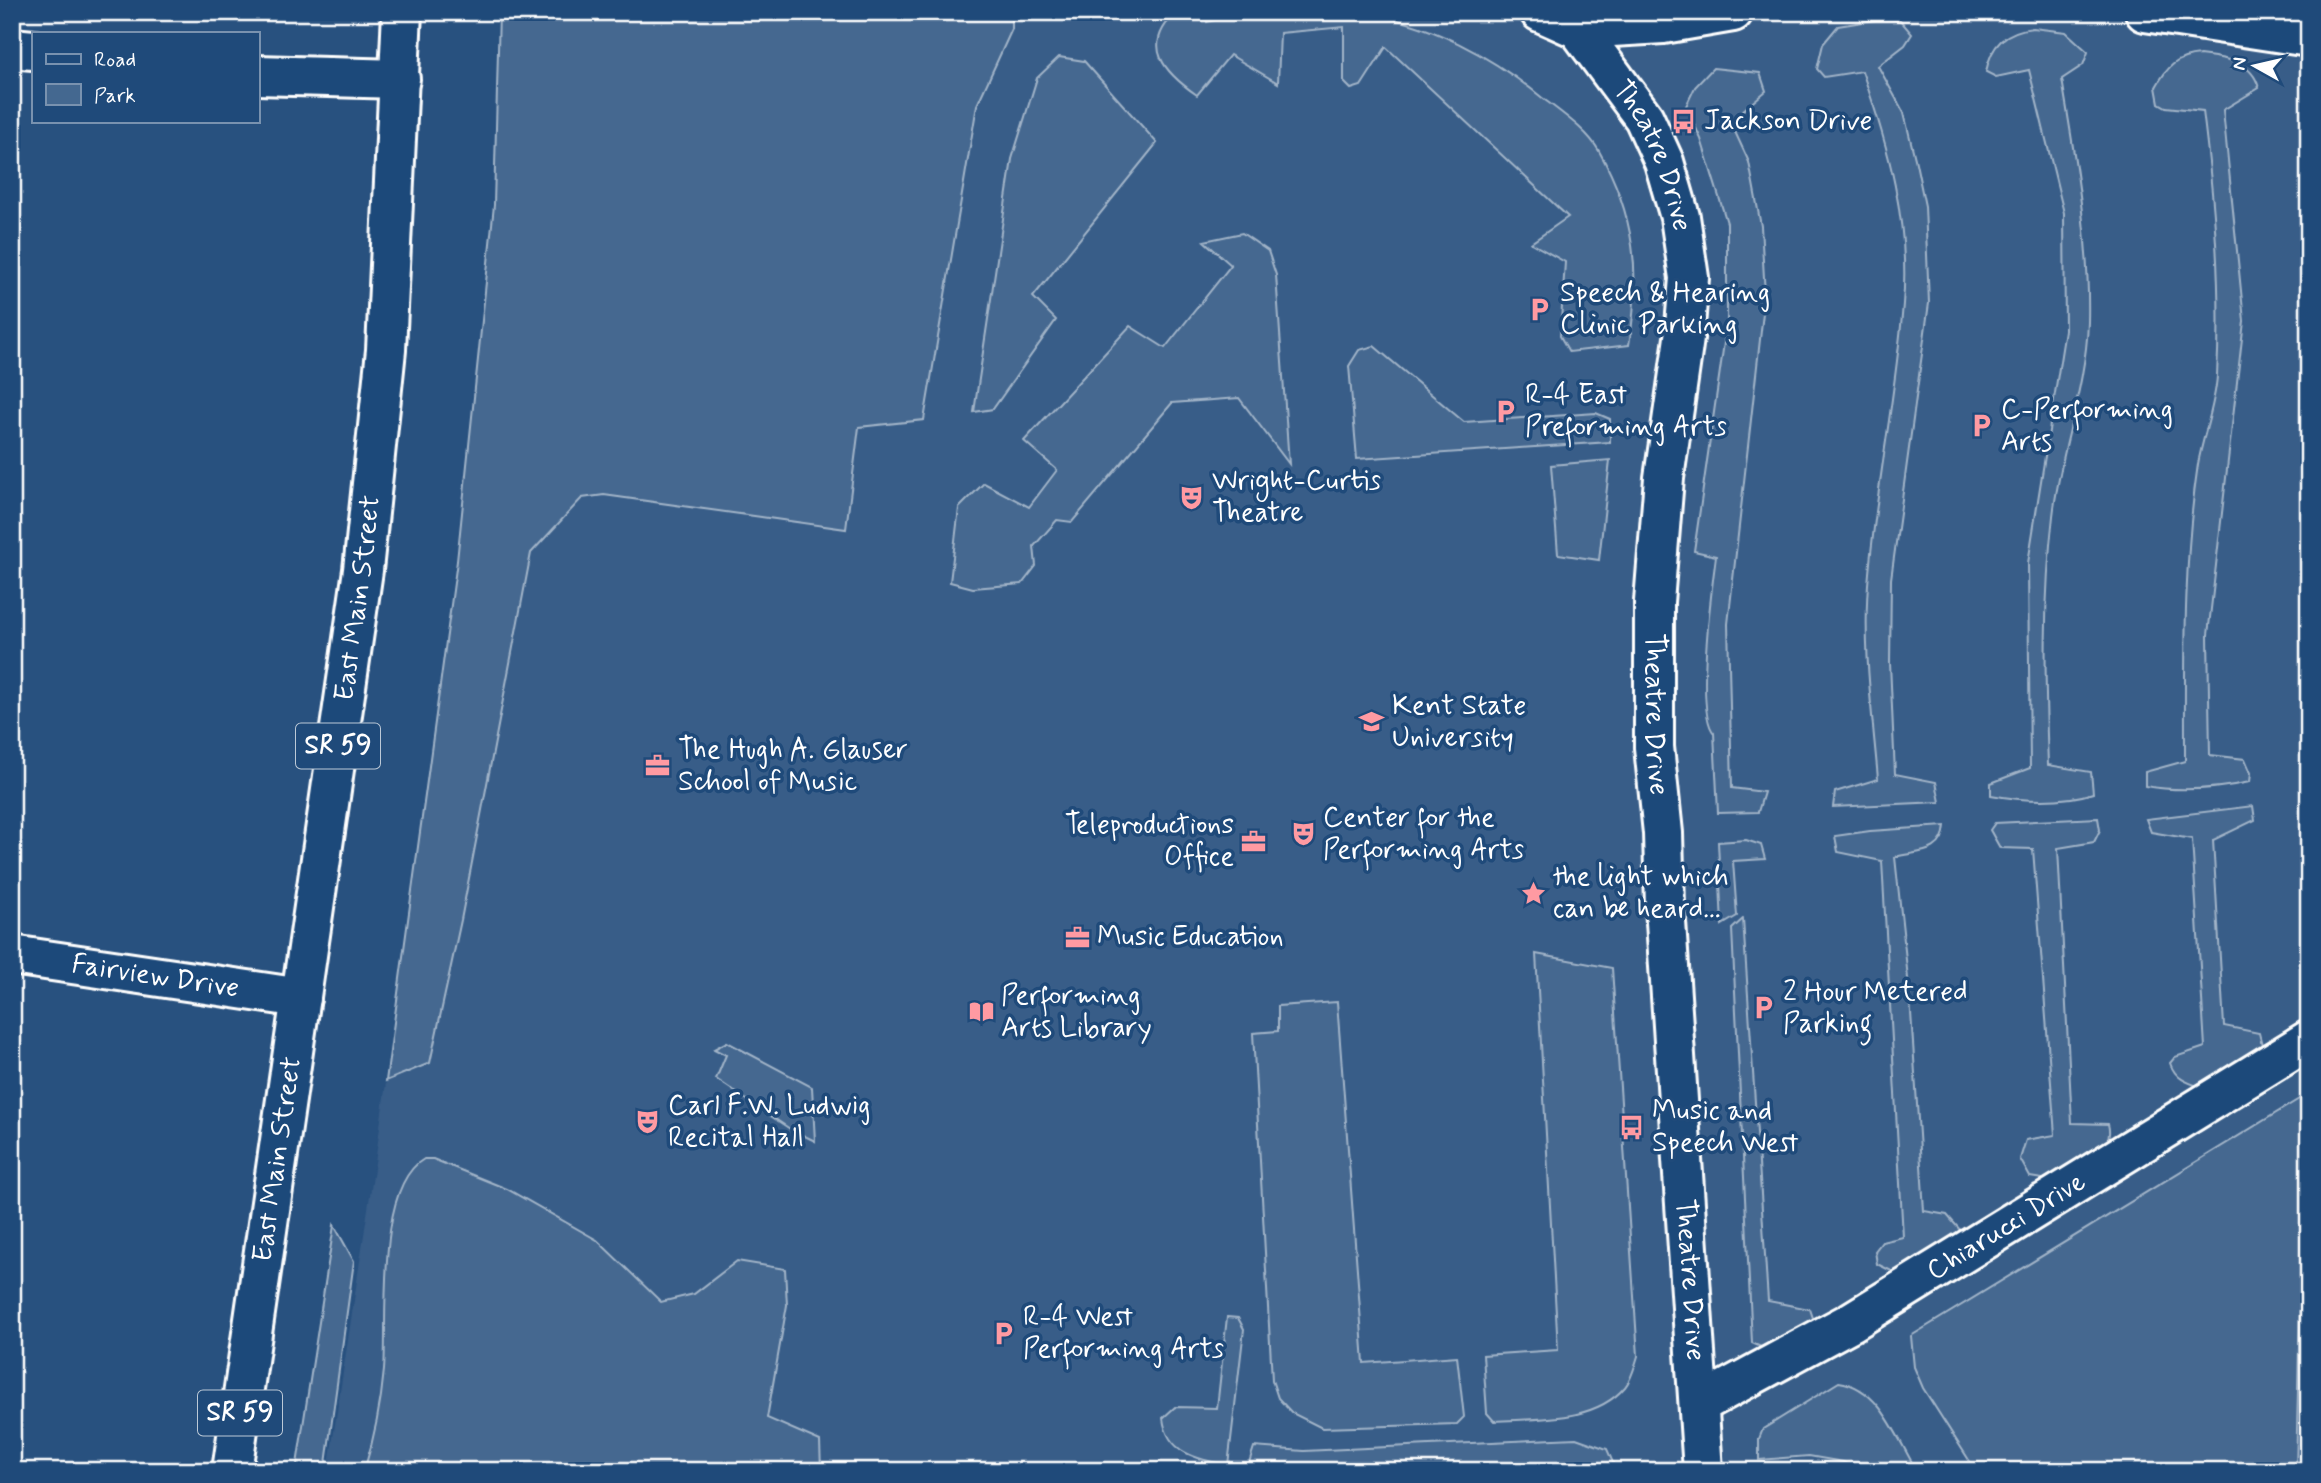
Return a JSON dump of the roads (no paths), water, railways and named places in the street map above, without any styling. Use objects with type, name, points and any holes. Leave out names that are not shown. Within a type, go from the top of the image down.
[{"type":"street","name":"East Main Street","points":[[232,1471],[363,570],[386,350],[402,12]]},
{"type":"street","name":"Theatre Drive","points":[[1540,12],[1578,29],[1644,118],[1664,162],[1680,217],[1689,278],[1684,338],[1664,478],[1654,602],[1653,711],[1703,1471]]},
{"type":"street","points":[[1578,29],[1663,24],[1733,12]]},
{"type":"street","points":[[2145,12],[2309,37]]},
{"type":"street","points":[[12,48],[32,50]]},
{"type":"street","points":[[259,75],[400,79]]},
{"type":"street","name":"Fairview Drive","points":[[12,955],[301,998]]},
{"type":"street","name":"Chiarucci Drive","points":[[1699,1404],[1852,1322],[2309,1040]]},
{"type":"place","name":"Jackson Drive","points":[[1684,121]]},
{"type":"place","name":"Speech & Hearing Clinic Parking","points":[[1540,309]]},
{"type":"place","name":"R-4 East Preforming Arts","points":[[1505,411]]},
{"type":"place","name":"C-Performing Arts","points":[[1981,426]]},
{"type":"place","name":"Wright-Curtis Theatre","points":[[1192,497]]},
{"type":"place","name":"Kent State University","points":[[1372,722]]},
{"type":"place","name":"The Hugh A. Glauser School of Music","points":[[658,766]]},
{"type":"place","name":"Center for the Performing Arts","points":[[1303,834]]},
{"type":"place","name":"Teleproductions Office","points":[[1254,841]]},
{"type":"place","name":"the light which can be heard...","points":[[1533,893]]},
{"type":"place","name":"Music Education","points":[[1077,937]]},
{"type":"place","name":"2 Hour Metered Parking","points":[[1763,1008]]},
{"type":"place","name":"Performing Arts Library","points":[[981,1012]]},
{"type":"place","name":"Carl F.W. Ludwig Recital Hall","points":[[648,1122]]},
{"type":"place","name":"Music and Speech West","points":[[1632,1127]]},
{"type":"place","name":"R-4 West Performing Arts","points":[[1003,1333]]}]
